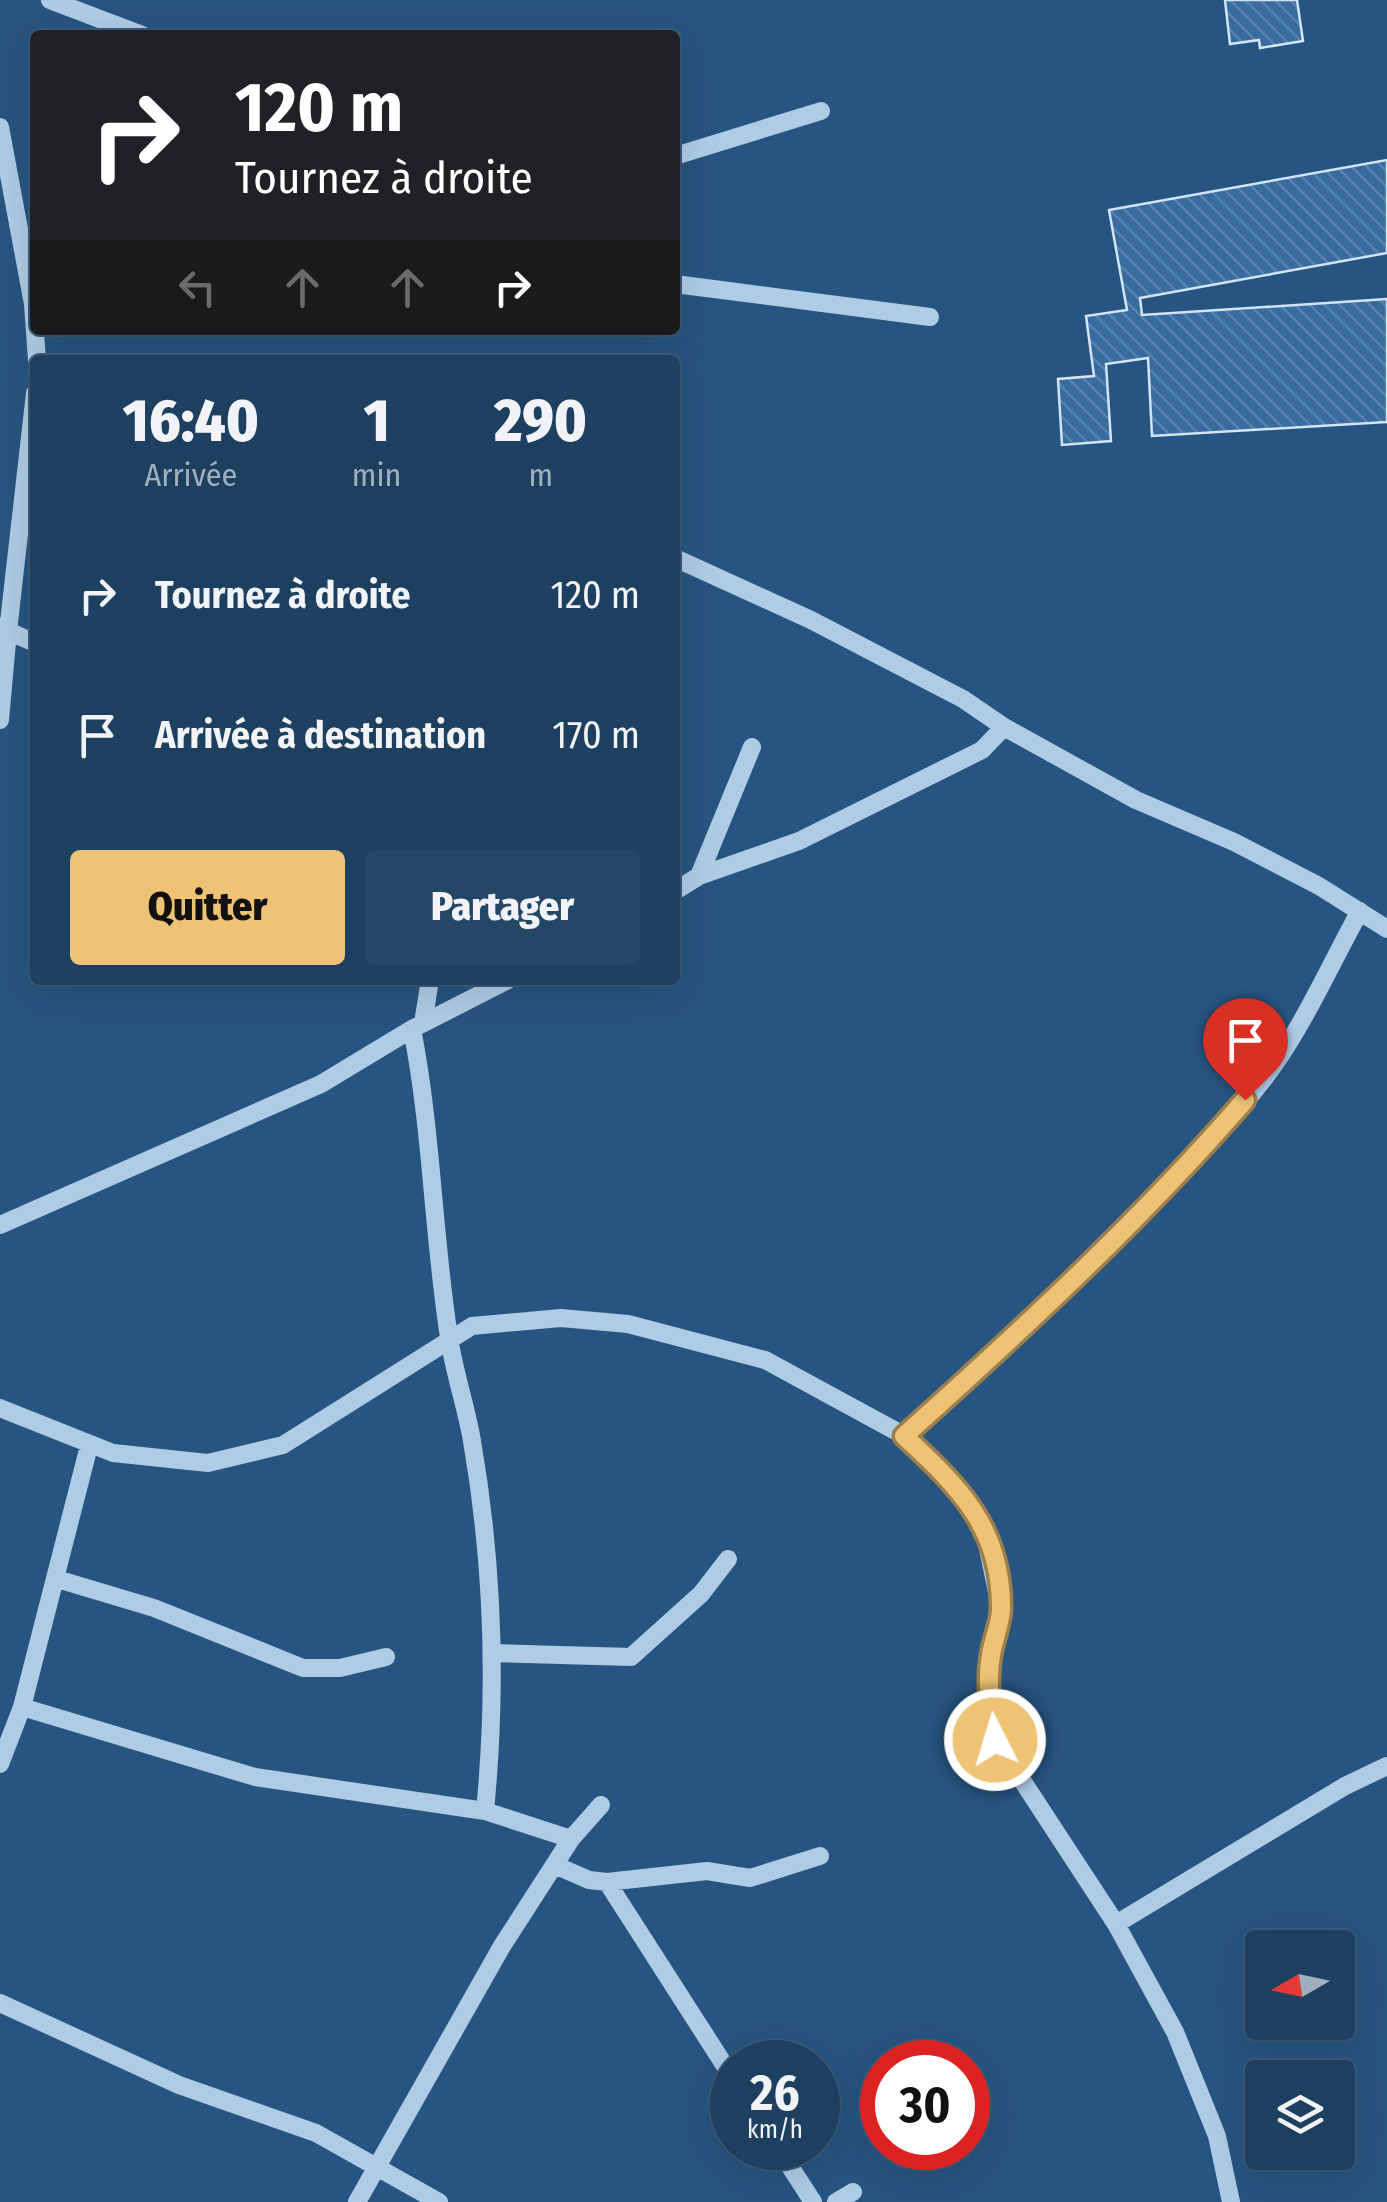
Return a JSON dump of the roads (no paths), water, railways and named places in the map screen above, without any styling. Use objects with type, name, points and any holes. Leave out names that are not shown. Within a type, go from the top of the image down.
[{"type":"street","points":[[50,0],[129,30]]},
{"type":"street","points":[[680,154],[821,111]]},
{"type":"street","points":[[0,127],[30,288]]},
{"type":"street","points":[[680,285],[930,317]]},
{"type":"street","points":[[0,720],[4,629],[30,431]]},
{"type":"street","points":[[680,560],[826,628],[963,699],[1004,727],[1136,800],[1234,842],[1387,928]]},
{"type":"street","points":[[4,629],[30,640]]},
{"type":"street","points":[[680,888],[698,876],[799,841],[982,750],[1004,727]]},
{"type":"street","points":[[698,876],[752,747]]},
{"type":"street","points":[[904,1436],[1015,1337],[1210,1141],[1268,1074],[1360,910]]},
{"type":"street","points":[[429,985],[418,1026],[424,1099],[449,1337],[472,1441],[492,1653],[494,1724],[485,1811]]},
{"type":"street","points":[[0,1225],[320,1084],[418,1026],[498,985]]},
{"type":"street","points":[[0,1408],[88,1446],[173,1462],[208,1463],[246,1457],[283,1445],[472,1326],[561,1318],[628,1324],[697,1339],[765,1360],[904,1436],[956,1484],[982,1520],[1001,1611],[990,1660],[995,1740],[1116,1924],[1175,2032],[1217,2136],[1231,2202]]},
{"type":"street","points":[[0,1764],[22,1707],[88,1446]]},
{"type":"street","points":[[492,1653],[630,1657],[700,1594],[728,1559]]},
{"type":"street","points":[[57,1579],[154,1608],[303,1668],[340,1668],[386,1657]]},
{"type":"street","points":[[22,1707],[255,1777],[485,1811],[572,1839]]},
{"type":"street","points":[[1116,1924],[1345,1786],[1387,1766]]},
{"type":"street","points":[[357,2202],[502,1946],[572,1839],[602,1805]]},
{"type":"street","points":[[557,1866],[589,1880],[607,1882],[707,1871],[750,1878],[820,1856]]},
{"type":"street","points":[[607,1882],[710,2043]]},
{"type":"street","points":[[0,2003],[179,2085],[316,2134],[376,2163],[439,2202]]},
{"type":"street","points":[[792,2170],[813,2202]]},
{"type":"street","points":[[836,2202],[853,2192]]}]
